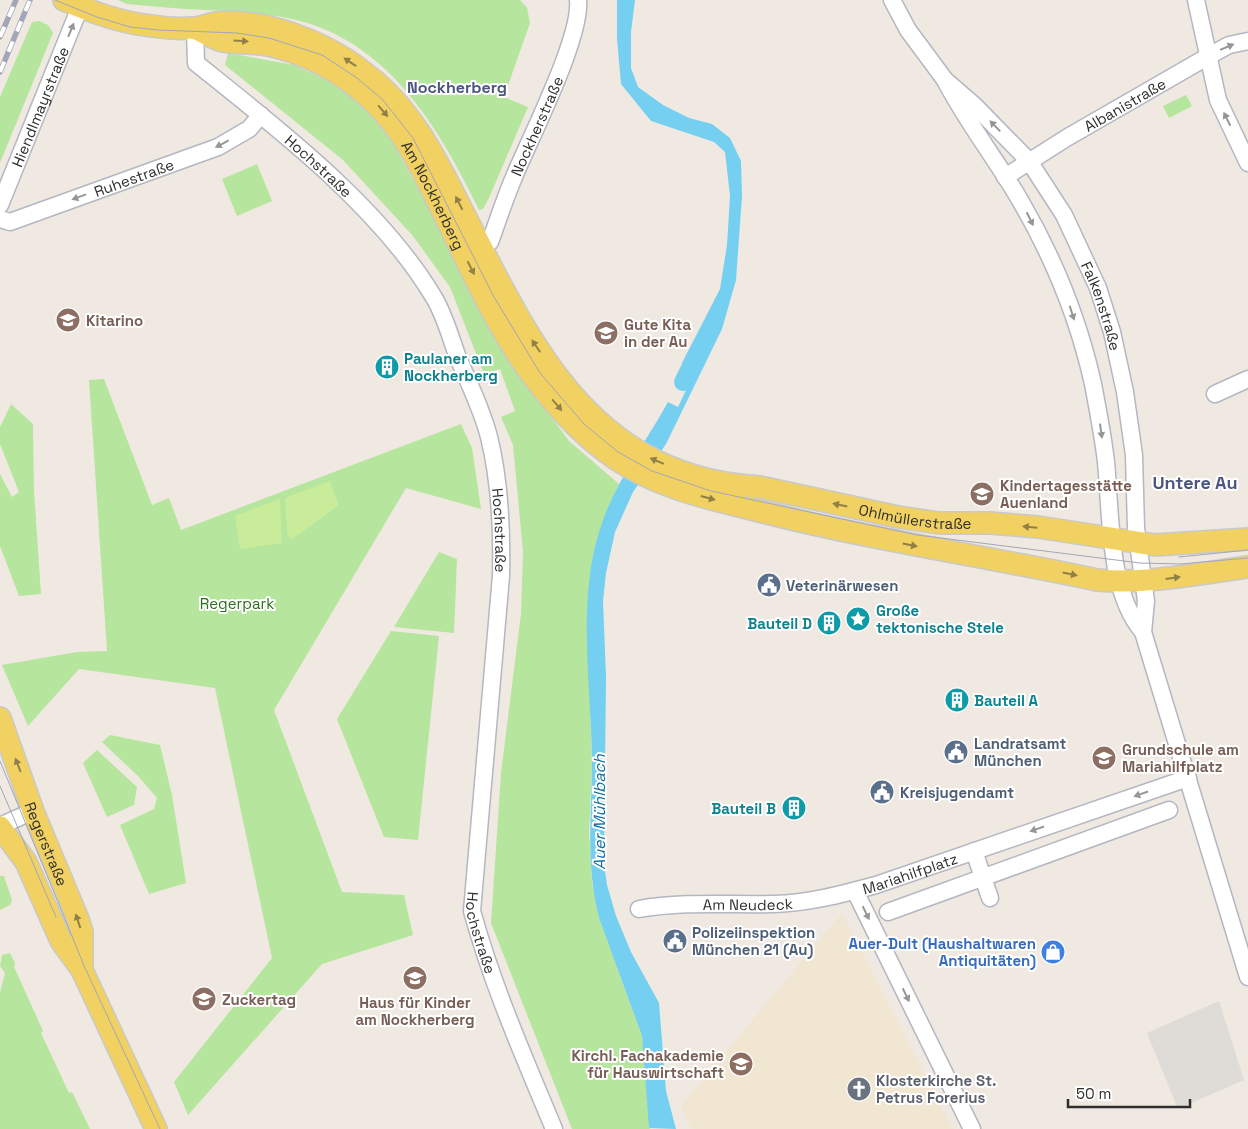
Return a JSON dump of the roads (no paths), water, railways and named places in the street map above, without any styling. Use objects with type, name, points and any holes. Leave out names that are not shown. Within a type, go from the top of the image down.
[{"type":"main road","name":"Am Nockherberg","points":[[72,4],[130,23],[195,28],[216,24],[231,24],[288,33],[330,50],[366,74],[389,93],[416,127],[439,165],[536,346],[562,384],[600,423]]},
{"type":"main road","name":"Am Nockherberg","points":[[195,28],[221,41],[268,45],[312,59],[348,80],[377,104],[402,135],[413,154],[519,356],[564,414],[603,450]]},
{"type":"main road","name":"Ohlmüllerstraße","points":[[600,423],[625,443],[652,459],[678,470],[737,486],[760,488],[898,517],[940,523],[990,523],[1038,527],[1137,543],[1178,545],[1248,540]]},
{"type":"main road","name":"Ohlmüllerstraße","points":[[603,450],[637,472],[683,492],[785,518],[955,554],[1097,580],[1142,581],[1248,567]]},
{"type":"main road","name":"Regerstraße","points":[[0,718],[33,811],[78,918],[82,932],[82,970]]},
{"type":"main road","name":"Regerstraße","points":[[0,827],[26,862],[61,941],[82,970],[156,1129]]},
{"type":"street","name":"Nockherstraße","points":[[481,246],[490,242],[556,77],[576,25],[578,0]]},
{"type":"street","name":"Falkenstraße","points":[[892,0],[908,30],[946,80],[974,105],[1028,161],[1064,215],[1081,248],[1098,288],[1112,332],[1125,392],[1134,455],[1137,543],[1142,581]]},
{"type":"street","points":[[1196,0],[1207,57],[1218,100],[1248,163]]},
{"type":"street","name":"Hiendlmayrstraße","points":[[0,205],[72,4]]},
{"type":"street","name":"Hochstraße","points":[[195,28],[196,64],[261,115],[314,162],[365,211],[415,268],[437,303],[488,435],[494,469],[502,543],[472,911],[482,948],[504,1010],[554,1129]]},
{"type":"street","name":"Albanistraße","points":[[1005,177],[1028,161],[1207,57],[1229,45],[1248,41]]},
{"type":"street","name":"Falkenstraße","points":[[946,80],[958,105],[1005,177],[1032,223],[1068,301],[1092,383],[1100,423],[1113,538]]},
{"type":"street","name":"Ruhestraße","points":[[0,219],[10,222],[218,147],[249,129],[261,115]]},
{"type":"street","points":[[1215,394],[1248,379]]},
{"type":"street","points":[[1113,538],[1120,582],[1127,608],[1133,620],[1143,632]]},
{"type":"street","points":[[1142,581],[1146,601],[1143,632],[1248,977]]},
{"type":"street","name":"Mariahilfplatz","points":[[972,1129],[855,891],[1188,778]]},
{"type":"street","points":[[888,912],[1169,810]]},
{"type":"street","points":[[0,827],[33,811]]},
{"type":"street","points":[[974,851],[990,898]]},
{"type":"street","name":"Am Neudeck","points":[[639,909],[692,904],[776,904],[815,900],[855,891]]},
{"type":"water","points":[[617,0],[635,0],[631,32],[631,68],[638,87],[663,105],[689,118],[712,124],[730,138],[741,161],[742,196],[736,280],[722,329],[666,444],[633,492],[615,532],[606,573],[603,601],[606,677],[604,864],[607,885],[616,916],[631,952],[659,1003],[666,1091],[676,1129],[649,1128],[642,1036],[599,918],[595,899],[590,842],[592,767],[587,616],[593,557],[600,529],[613,496],[668,402],[678,407],[688,386],[682,363],[720,289],[727,245],[730,196],[725,152],[714,142],[651,121],[621,84],[617,38]]},
{"type":"waterway","name":"Auer Mühlbach","points":[[683,382],[696,356]]},
{"type":"tram line","points":[[55,0],[97,17],[130,27],[237,33],[269,38],[322,55],[357,78],[382,99],[413,138],[494,297],[540,373],[584,424],[618,452],[652,471],[711,491],[917,535],[1140,563],[1180,564],[1248,558]]},
{"type":"tram line","points":[[1179,557],[1248,550]]},
{"type":"tram line","points":[[0,761],[85,968],[160,1129]]},
{"type":"tram line","points":[[0,786],[56,917]]},
{"type":"railway","points":[[0,37],[16,0]]},
{"type":"railway","points":[[0,72],[30,0]]},
{"type":"place","name":"Kitarino","points":[[68,320]]},
{"type":"place","name":"Gute Kita in der Au","points":[[606,333]]},
{"type":"place","name":"Paulaner am Nockherberg","points":[[387,367]]},
{"type":"place","name":"Kindertagesstätte Auenland","points":[[982,494]]},
{"type":"place","name":"Veterinärwesen","points":[[769,585]]},
{"type":"place","name":"Große tektonische Stele","points":[[858,619]]},
{"type":"place","name":"Bauteil D","points":[[829,623]]},
{"type":"place","name":"Bauteil A","points":[[957,700]]},
{"type":"place","name":"Landratsamt München","points":[[956,752]]},
{"type":"place","name":"Grundschule am Mariahilfplatz","points":[[1104,758]]},
{"type":"place","name":"Kreisjugendamt","points":[[882,792]]},
{"type":"place","name":"Bauteil B","points":[[794,808]]},
{"type":"place","name":"Polizeiinspektion München 21 (Au)","points":[[675,941]]},
{"type":"place","name":"Auer-Dult (Haushaltwaren Antiquitäten)","points":[[1053,952]]},
{"type":"place","name":"Haus für Kinder am Nockherberg","points":[[415,978]]},
{"type":"place","name":"Zuckertag","points":[[204,999]]},
{"type":"place","name":"Kirchl. Fachakademie für Hauswirtschaft","points":[[741,1064]]},
{"type":"place","name":"Klosterkirche St. Petrus Forerius","points":[[859,1089]]},
{"type":"district","name":"Nockherberg","points":[[457,87]]},
{"type":"district","name":"Untere Au","points":[[1195,482]]},
{"type":"park label","name":"Regerpark","points":[[237,603]]}]
